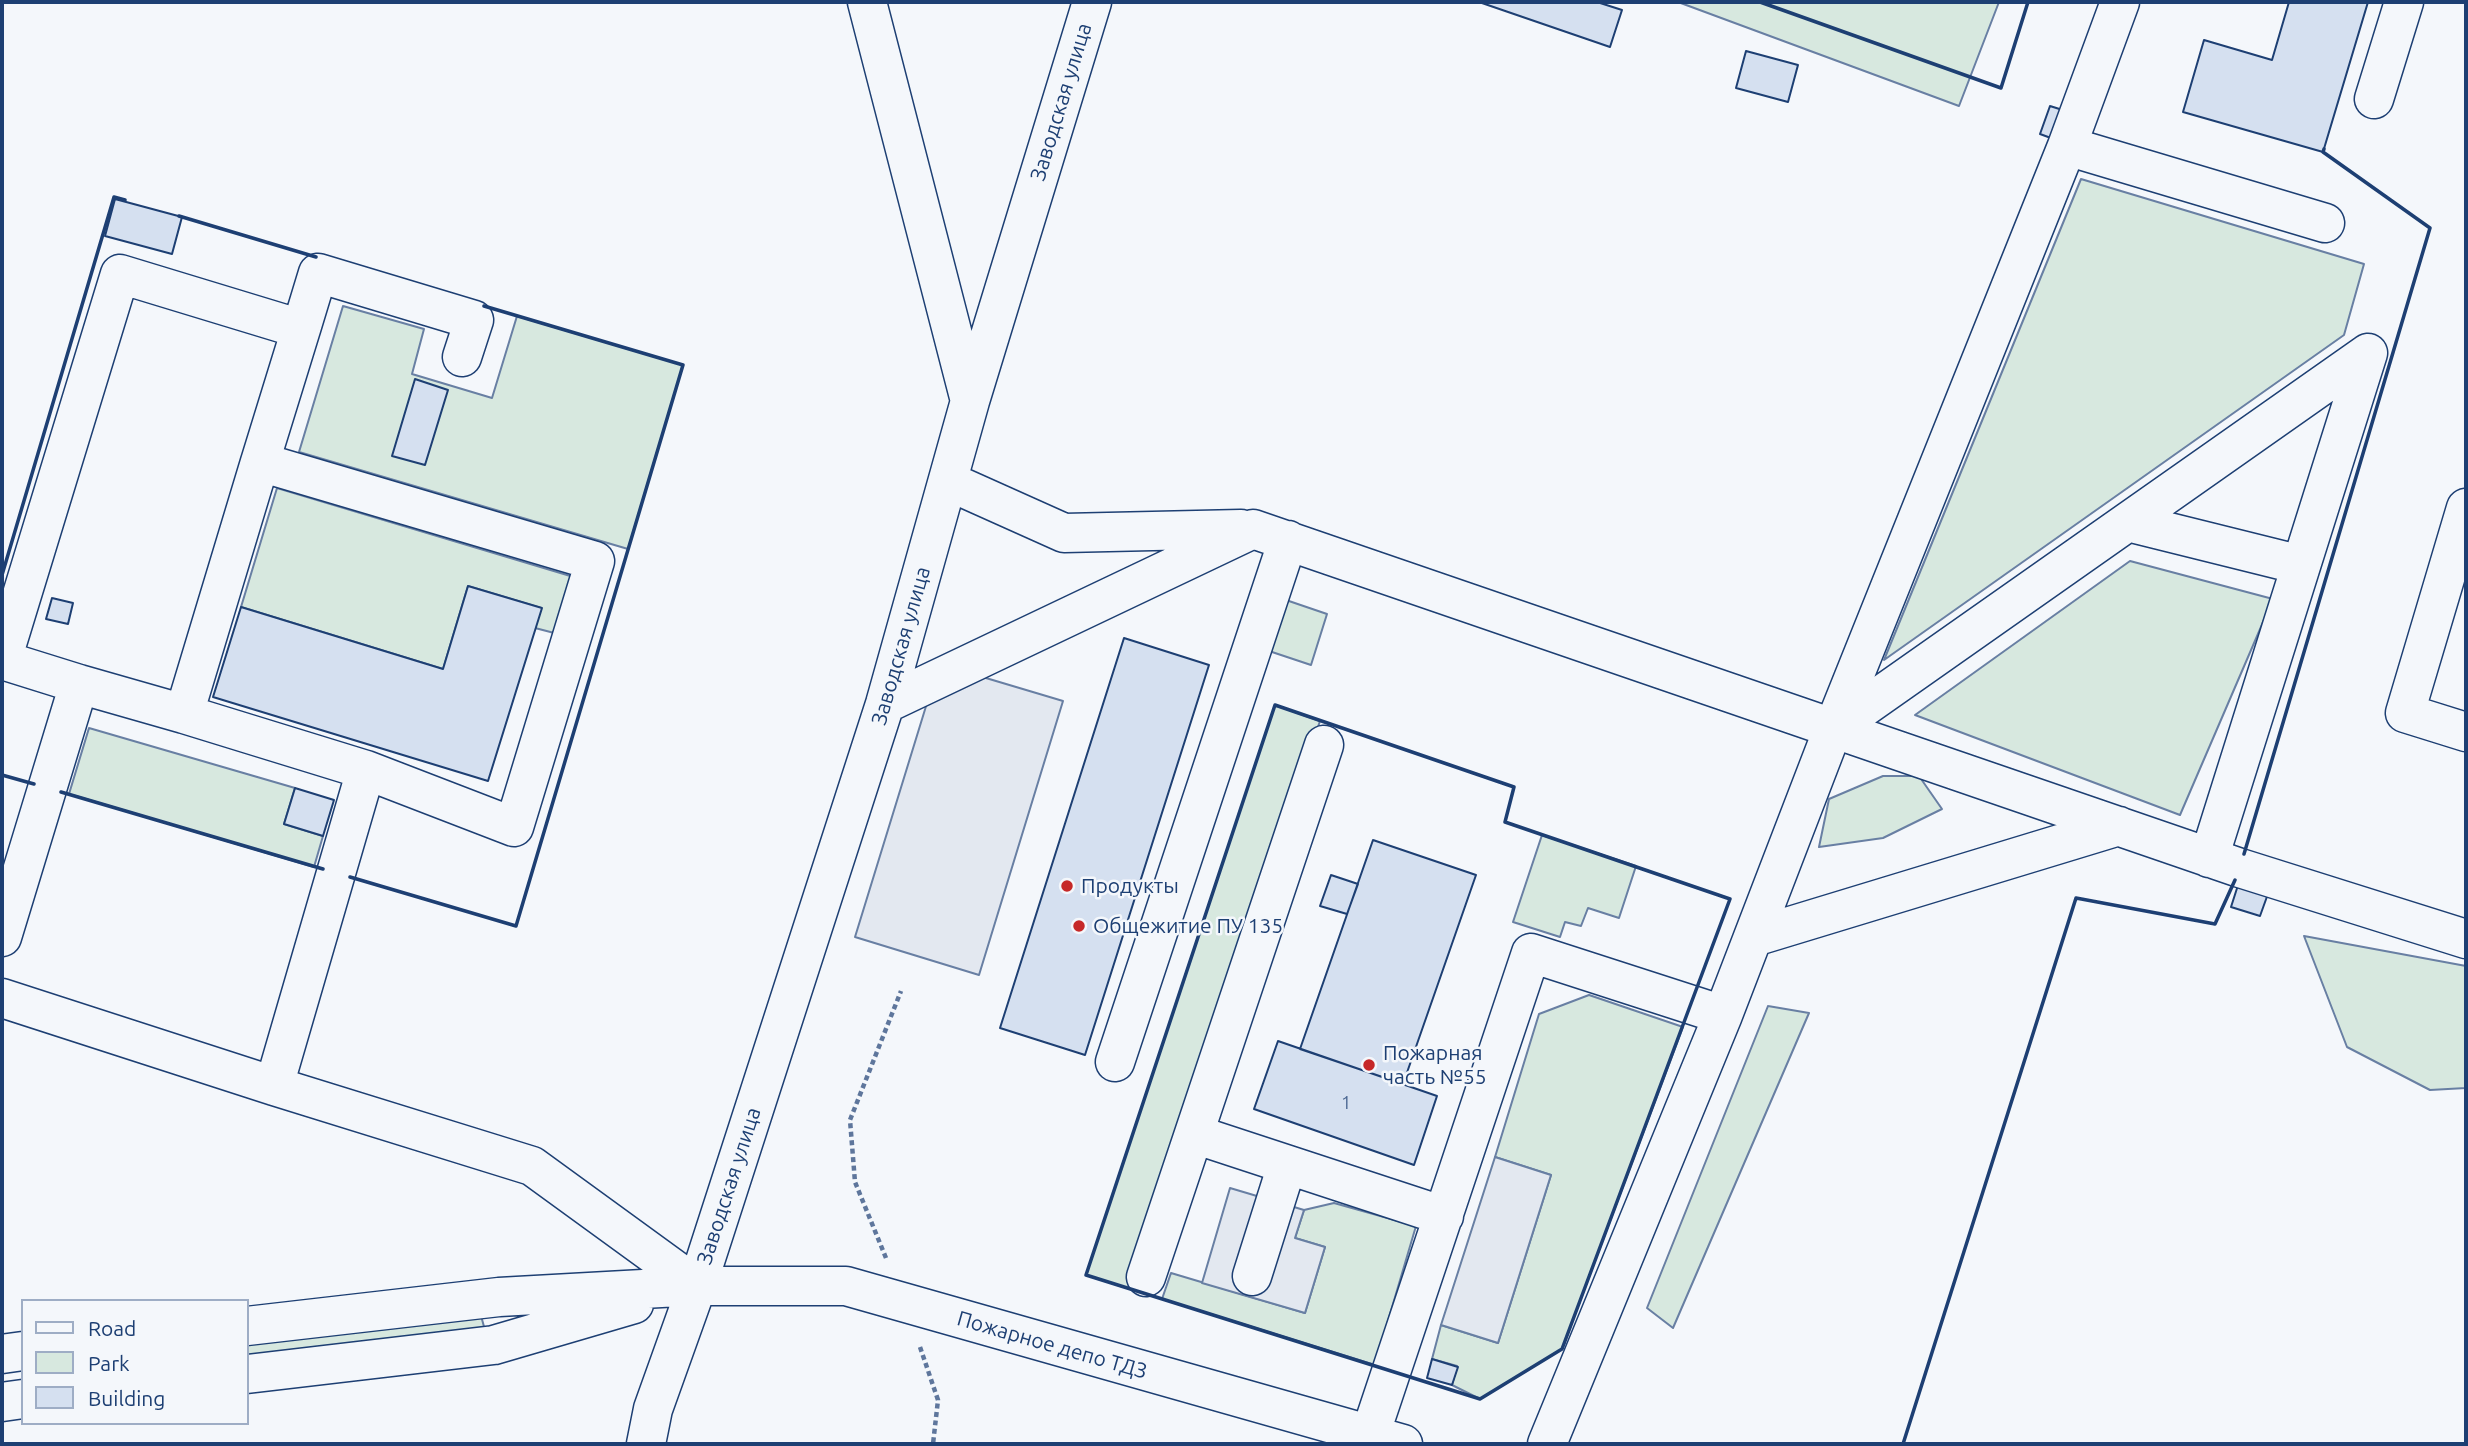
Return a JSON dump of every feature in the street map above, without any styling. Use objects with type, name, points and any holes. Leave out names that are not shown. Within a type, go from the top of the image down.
[{"type":"street","points":[[867,2],[970,401]]},
{"type":"street","name":"Заводская улица","points":[[646,1444],[653,1409],[696,1286],[885,704],[970,401],[1092,2]]},
{"type":"street","points":[[1547,1444],[1724,1015],[1833,729],[2067,146],[2120,2]]},
{"type":"street","points":[[2374,99],[2404,2]]},
{"type":"street","points":[[2067,146],[2325,223]]},
{"type":"street","points":[[184,714],[318,273],[474,320],[462,357]]},
{"type":"street","points":[[260,462],[595,561],[514,827],[366,770],[2,660],[120,274],[301,329]]},
{"type":"street","points":[[1833,729],[2368,353],[2209,858]]},
{"type":"street","points":[[948,481],[1064,533],[1270,535],[2209,858],[2466,939]]},
{"type":"street","points":[[2466,508],[2404,713],[2466,732]]},
{"type":"street","points":[[2128,522],[2301,565]]},
{"type":"street","points":[[885,704],[1270,535]]},
{"type":"street","points":[[1115,1062],[1270,535]]},
{"type":"street","points":[[2,937],[79,684]]},
{"type":"street","points":[[1146,1277],[1324,745]]},
{"type":"street","points":[[274,1086],[366,770]]},
{"type":"street","points":[[1754,937],[2119,826]]},
{"type":"street","points":[[1386,1440],[1444,1216],[1531,953],[1724,1015]]},
{"type":"street","points":[[2,998],[532,1166],[696,1286]]},
{"type":"street","points":[[1194,1134],[1444,1216]]},
{"type":"street","points":[[1252,1276],[1287,1165]]},
{"type":"street","points":[[248,1326],[499,1297],[696,1286]]},
{"type":"street","points":[[248,1374],[494,1345],[696,1286]]},
{"type":"street","name":"Пожарное депо ТДЗ","points":[[696,1286],[846,1286],[1386,1440]]},
{"type":"street","points":[[2,1354],[21,1352]]},
{"type":"street","points":[[2,1402],[21,1399]]},
{"type":"path","points":[[901,991],[850,1121],[855,1182],[904,1303],[938,1400],[933,1444]]},
{"type":"green space","points":[[1678,2],[1999,2],[1959,106]]},
{"type":"green space","points":[[2081,179],[2364,264],[2344,335],[1884,660]]},
{"type":"green space","points":[[343,306],[424,329],[412,374],[492,398],[517,316],[683,365],[628,549],[299,452]]},
{"type":"green space","points":[[277,488],[577,578],[562,635],[535,628],[541,608],[468,586],[443,669],[241,607]]},
{"type":"green space","points":[[2130,561],[2273,599],[2180,815],[1915,715]]},
{"type":"green space","points":[[1283,599],[1327,614],[1311,665],[1266,650]]},
{"type":"green space","points":[[1275,705],[1320,721],[1130,1289],[1086,1275]]},
{"type":"green space","points":[[89,728],[295,788],[284,824],[323,836],[314,867],[69,794]]},
{"type":"green space","points":[[1883,776],[1919,776],[1942,809],[1883,838],[1819,847],[1829,799]]},
{"type":"green space","points":[[1542,835],[1636,866],[1619,918],[1588,908],[1581,926],[1565,922],[1560,937],[1513,922]]},
{"type":"green space","points":[[2304,936],[2466,966],[2466,1088],[2430,1090],[2347,1047]]},
{"type":"green space","points":[[1589,995],[1683,1027],[1562,1349],[1480,1399],[1452,1385],[1457,1366],[1432,1359],[1441,1325],[1498,1343],[1551,1175],[1495,1157],[1539,1014]]},
{"type":"green space","points":[[1768,1006],[1809,1013],[1673,1328],[1647,1308]]},
{"type":"green space","points":[[1334,1203],[1416,1226],[1375,1365],[1162,1299],[1171,1273],[1305,1313],[1325,1247],[1295,1238],[1304,1210]]},
{"type":"green space","points":[[480,1312],[486,1334],[248,1362],[248,1339]]},
{"type":"shaded area","points":[[939,664],[1063,701],[979,975],[855,937]]},
{"type":"shaded area","points":[[1495,1157],[1551,1175],[1498,1343],[1441,1325]]},
{"type":"shaded area","points":[[1230,1188],[1304,1210],[1295,1238],[1325,1247],[1305,1313],[1202,1283]]},
{"type":"building","points":[[1479,2],[1597,2],[1622,10],[1610,47]]},
{"type":"building","points":[[2289,2],[2368,2],[2323,152],[2183,112],[2204,40],[2272,60]]},
{"type":"building","points":[[1746,51],[1798,65],[1788,102],[1736,88]]},
{"type":"building","points":[[2050,106],[2069,112],[2059,141],[2040,134]]},
{"type":"building","points":[[115,199],[182,217],[172,254],[105,236]]},
{"type":"building","points":[[415,379],[448,390],[425,465],[392,456]]},
{"type":"building","points":[[468,586],[542,608],[488,781],[213,697],[241,607],[443,669]]},
{"type":"building","points":[[52,598],[73,603],[68,624],[46,619]]},
{"type":"building","name":"Общежитие ПУ 135","points":[[1124,638],[1209,665],[1085,1055],[1000,1028]]},
{"type":"building","points":[[295,788],[334,800],[323,836],[284,824]]},
{"type":"building","points":[[1373,840],[1476,875],[1403,1084],[1300,1049]]},
{"type":"building","points":[[1331,875],[1358,884],[1347,914],[1320,906]]},
{"type":"building","points":[[2239,882],[2269,891],[2260,916],[2231,907]]},
{"type":"building","points":[[1278,1041],[1437,1096],[1414,1165],[1254,1109]]},
{"type":"building","points":[[1432,1359],[1458,1367],[1452,1385],[1427,1378]]},
{"type":"wall","points":[[1760,2],[2001,88],[2028,2]]},
{"type":"wall","points":[[2244,854],[2430,228],[2323,152],[2324,149]]},
{"type":"wall","points":[[2,575],[114,197],[125,200]]},
{"type":"wall","points":[[179,216],[316,257]]},
{"type":"wall","points":[[350,877],[516,926],[683,365],[484,306]]},
{"type":"wall","points":[[1275,705],[1514,787],[1505,822],[1730,899],[1562,1349],[1480,1399],[1086,1275],[1275,705]]},
{"type":"wall","points":[[2,775],[34,784]]},
{"type":"wall","points":[[61,792],[323,869]]},
{"type":"wall","points":[[1903,1444],[2076,898],[2215,924],[2235,880]]},
{"type":"place","name":"Продукты","points":[[1067,886]]},
{"type":"place","name":"Общежитие ПУ 135","points":[[1079,926]]},
{"type":"place","name":"Пожарная часть №55","points":[[1369,1065]]}]
